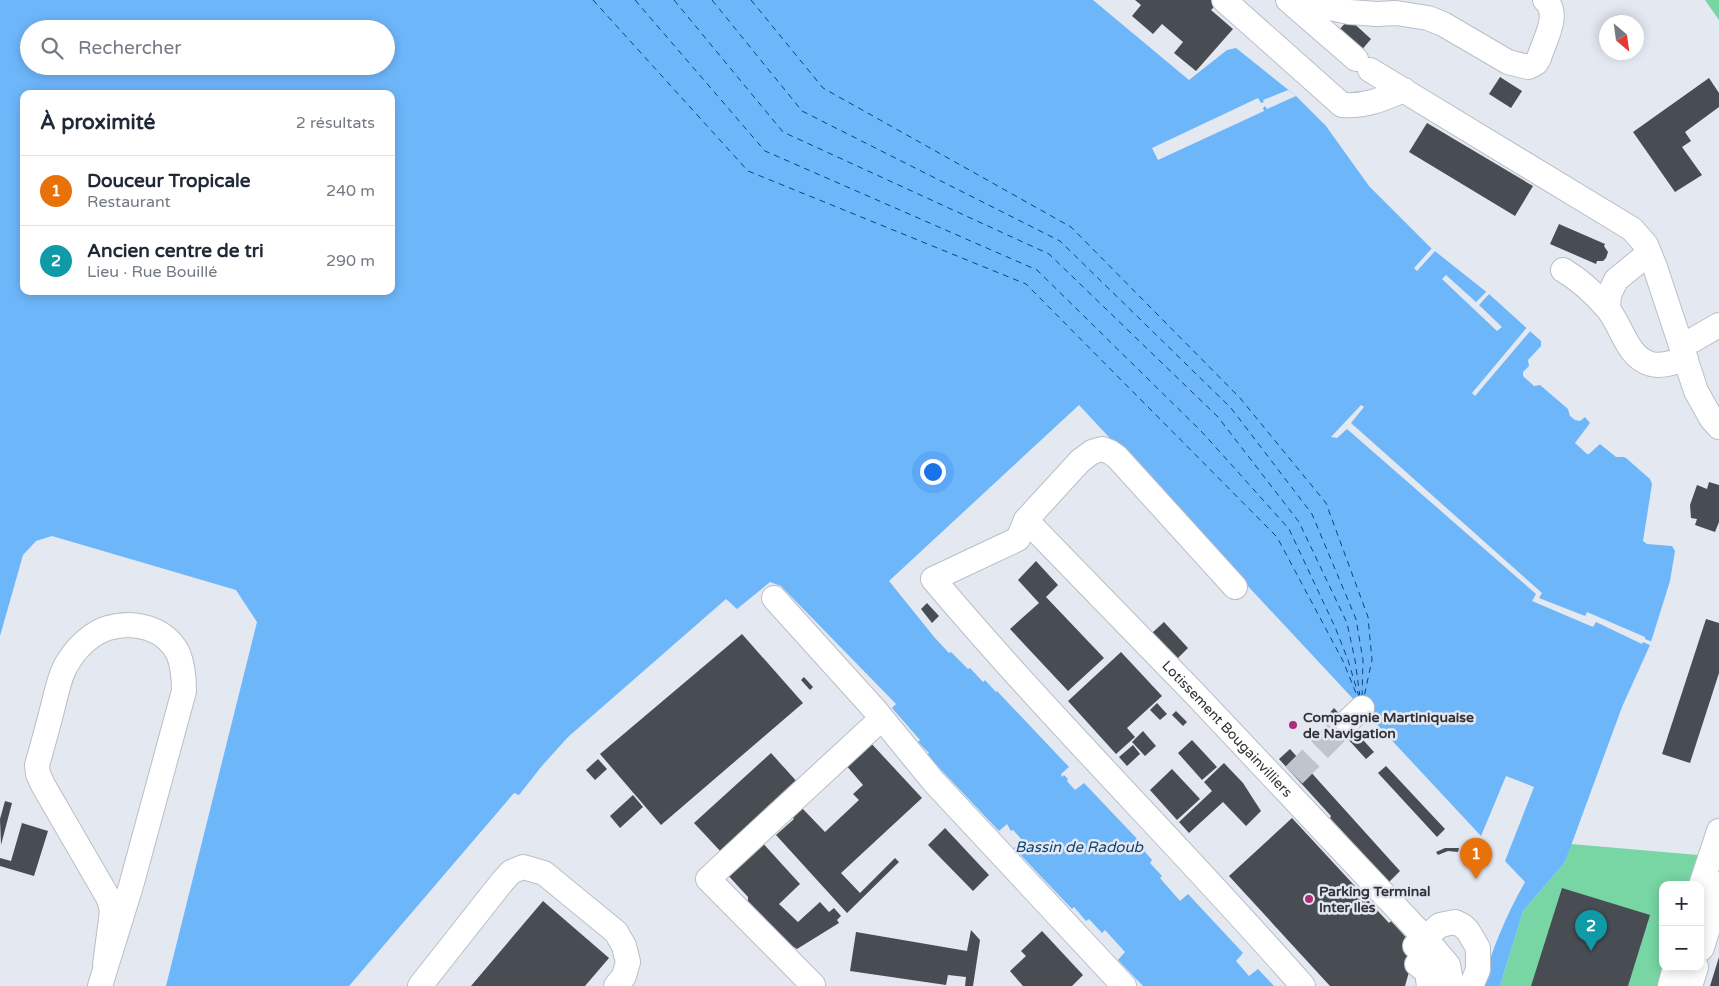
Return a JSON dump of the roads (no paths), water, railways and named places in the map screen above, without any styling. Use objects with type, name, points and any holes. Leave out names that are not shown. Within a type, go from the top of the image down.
[{"type":"main road","points":[[1704,934],[1719,886]]},
{"type":"main road","points":[[1688,986],[1693,971]]},
{"type":"lane","points":[[1224,0],[1334,100],[1342,105],[1355,106],[1372,103],[1404,90]]},
{"type":"lane","points":[[1288,0],[1363,65],[1632,229],[1646,245],[1696,391],[1711,418],[1718,426]]},
{"type":"lane","points":[[1294,0],[1350,12],[1396,13],[1423,17],[1443,24],[1508,62],[1528,67],[1536,63],[1539,58],[1552,16],[1550,5],[1545,0]]},
{"type":"lane","points":[[1608,308],[1609,296],[1616,280],[1649,253]]},
{"type":"lane","points":[[1563,270],[1576,278],[1608,308],[1633,351],[1643,361],[1653,365],[1668,364],[1683,352],[1693,340],[1719,325]]},
{"type":"lane","points":[[1235,587],[1117,458],[1110,452],[1102,449],[1092,452],[1080,461],[1026,520],[1018,539],[933,579],[978,634],[1256,932],[1303,986]]},
{"type":"lane","name":"Lotissement Bougainvilliers","points":[[1026,520],[1196,696],[1288,781],[1420,952]]},
{"type":"lane","points":[[774,598],[882,719],[934,782],[1124,986]]},
{"type":"lane","points":[[123,625],[149,627],[162,633],[171,643],[182,663],[184,691],[131,886],[103,975],[112,912],[109,900],[43,785],[38,774],[37,765],[62,675],[70,658],[94,635],[107,628],[123,625]]},
{"type":"lane","points":[[813,985],[708,879],[882,719]]},
{"type":"lane","points":[[1702,881],[1719,831]]},
{"type":"lane","points":[[420,986],[502,882],[511,872],[523,867],[544,873],[616,932],[624,946],[628,962],[624,976],[616,986]]},
{"type":"lane","points":[[1420,952],[1440,925],[1455,922],[1463,926],[1478,948],[1478,970],[1471,986]]},
{"type":"lane","points":[[1420,952],[1427,972],[1429,986]]},
{"type":"lane","points":[[1420,952],[1440,970],[1442,986]]},
{"type":"lane","points":[[1420,952],[1448,965],[1452,986]]},
{"type":"lane","points":[[1670,986],[1675,971]]},
{"type":"water","name":"Bassin de Radoub","points":[[0,0],[1093,0],[1189,80],[1227,50],[1236,48],[1296,96],[1326,126],[1369,186],[1431,248],[1489,294],[1541,341],[1541,346],[1528,360],[1529,366],[1523,372],[1523,376],[1534,386],[1540,385],[1568,409],[1570,416],[1575,420],[1580,421],[1585,417],[1590,423],[1575,443],[1587,454],[1600,444],[1616,457],[1626,458],[1650,479],[1652,484],[1643,541],[1647,544],[1672,546],[1675,551],[1670,581],[1650,645],[1622,707],[1565,862],[1523,911],[1500,986],[1481,986],[1500,933],[1525,882],[1505,861],[1534,787],[1506,776],[1481,836],[1079,405],[889,581],[949,653],[951,652],[983,682],[985,680],[997,691],[1069,767],[1061,774],[1062,777],[1064,775],[1068,779],[1067,781],[1075,790],[1084,783],[1142,844],[1140,846],[1152,860],[1150,863],[1162,876],[1160,878],[1180,901],[1188,894],[1243,953],[1236,961],[1249,976],[1258,969],[1274,986],[1143,986],[1118,960],[1125,952],[1105,930],[1102,933],[1089,919],[1086,921],[1074,907],[1072,909],[1014,848],[1022,840],[1013,830],[1011,831],[1007,824],[999,831],[927,755],[929,753],[918,742],[920,740],[892,708],[896,704],[781,586],[770,582],[737,609],[726,599],[568,737],[519,795],[514,793],[349,986],[166,986],[257,622],[236,590],[52,536],[36,541],[23,555],[0,636]]},
{"type":"tunnel","points":[[1294,775],[1347,722]]},
{"type":"place","name":"Compagnie Martiniquaise de Navigation","points":[[1293,725]]},
{"type":"place","name":"Douceur Tropicale","points":[[1476,879]]},
{"type":"place","name":"Parking Terminal Inter Iles","points":[[1309,899]]},
{"type":"place","name":"Ancien centre de tri","points":[[1591,951]]}]
